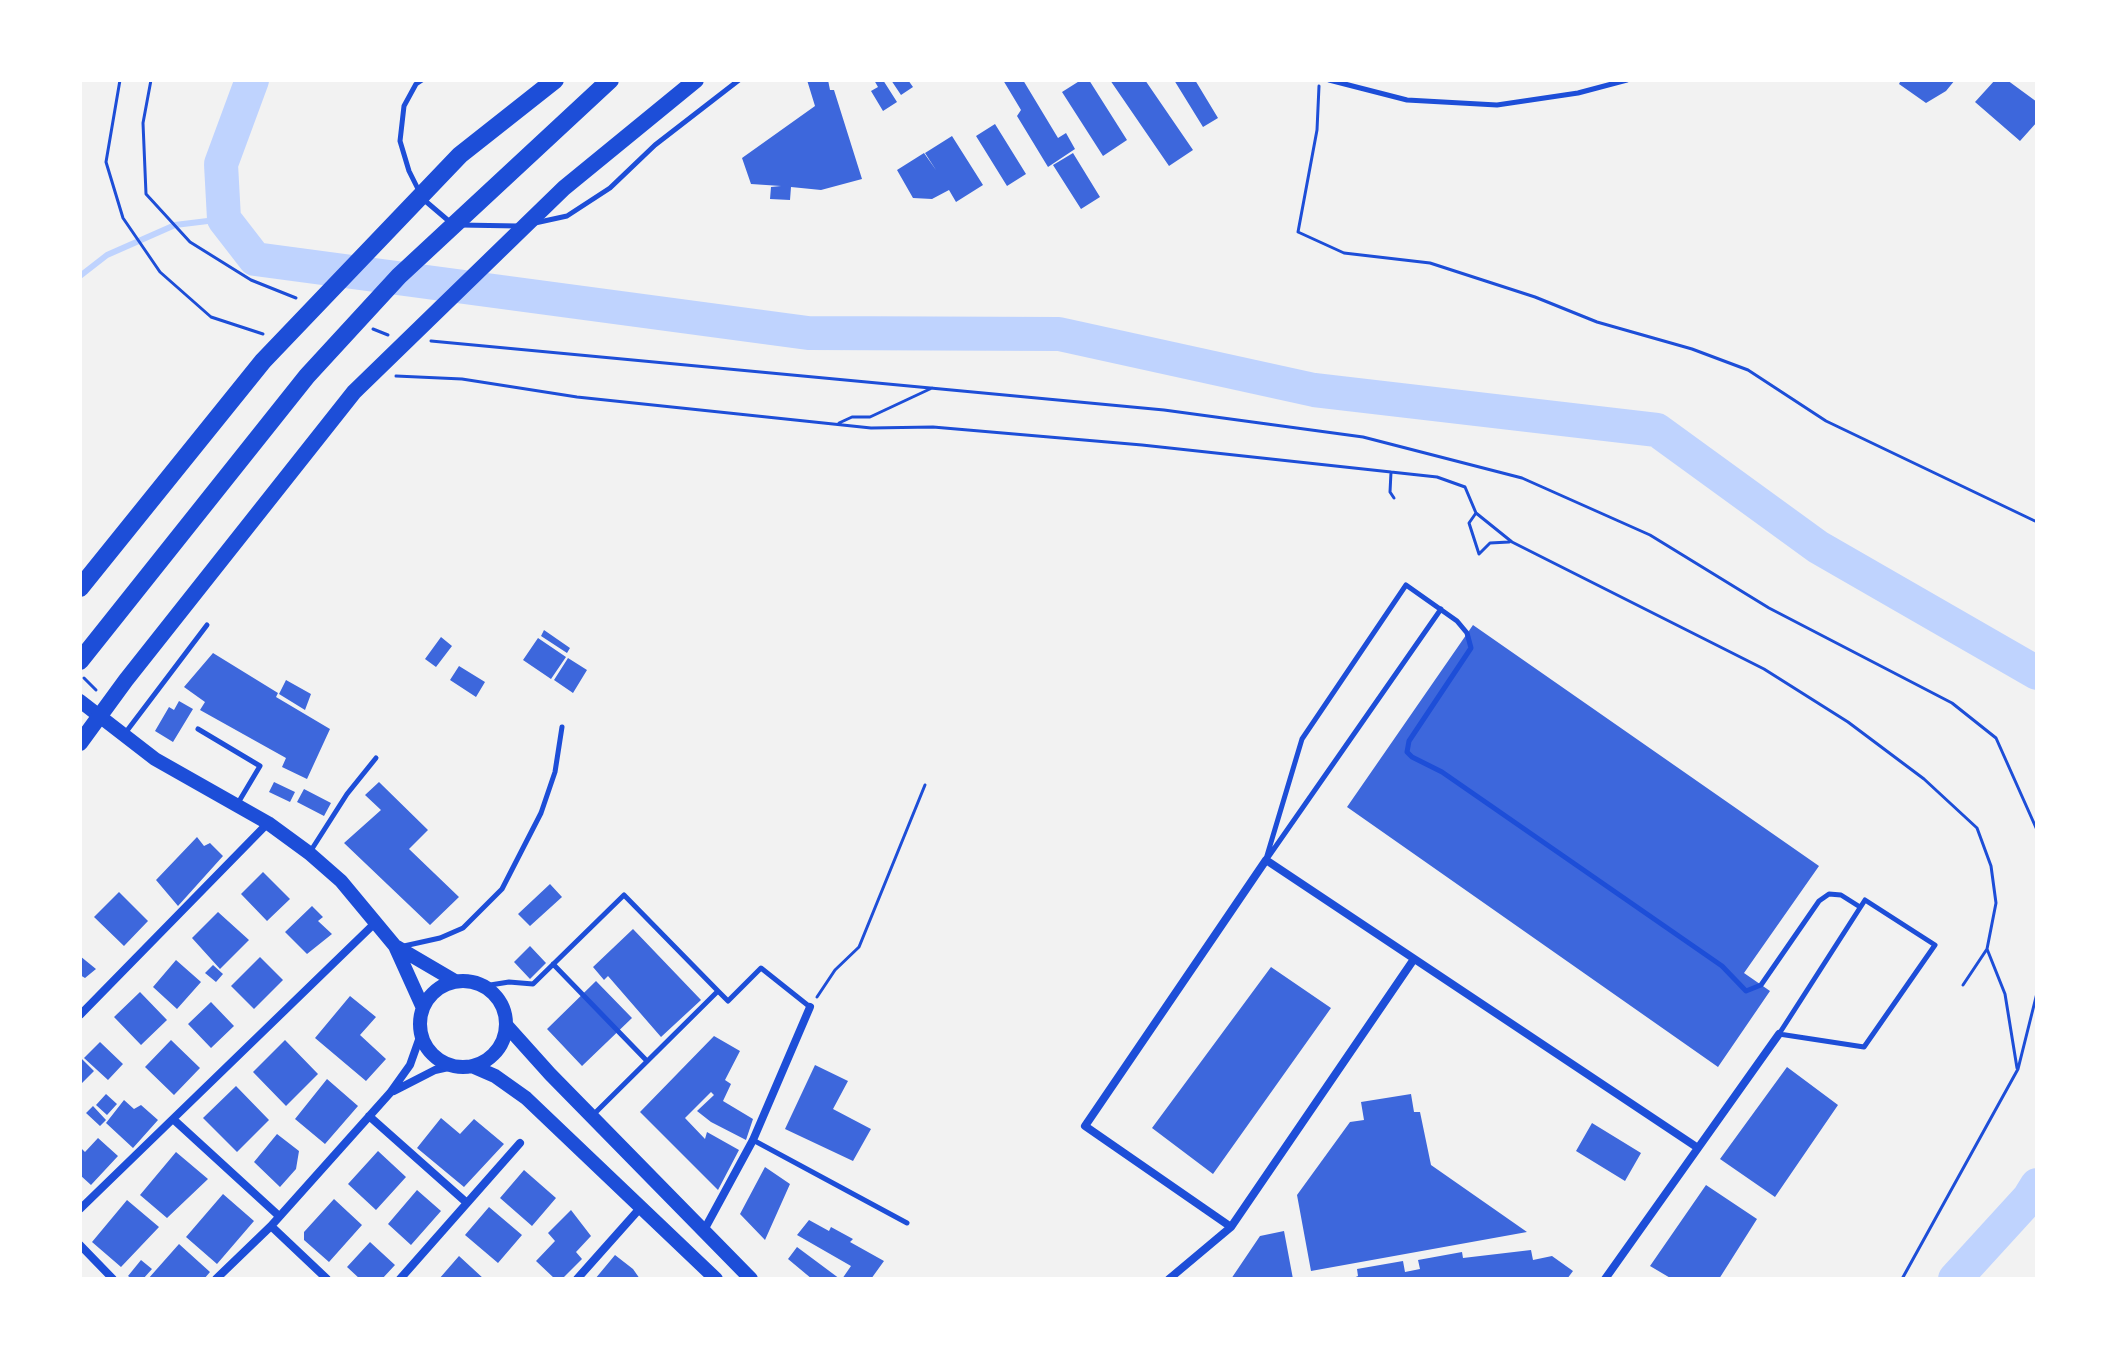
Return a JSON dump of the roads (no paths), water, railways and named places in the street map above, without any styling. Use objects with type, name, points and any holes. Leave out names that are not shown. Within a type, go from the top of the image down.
[{"type":"highway","points":[[80,588],[263,361],[460,155],[555,80]]},
{"type":"highway","points":[[84,655],[307,376],[399,276],[610,80]]},
{"type":"main road","points":[[80,743],[126,680],[354,392],[564,188],[696,80]]},
{"type":"main road","points":[[80,701],[155,759],[268,823],[341,881],[395,946],[423,1008],[421,1034],[433,1054],[453,1066],[472,1066],[495,1076],[526,1098],[716,1279]]},
{"type":"main road","points":[[395,946],[455,981],[484,986],[501,1002],[506,1025],[751,1279]]},
{"type":"main road","points":[[423,1008],[442,986],[455,981]]},
{"type":"main road","points":[[472,1066],[497,1051],[506,1025]]},
{"type":"street","points":[[80,1015],[268,823]]},
{"type":"street","points":[[1231,1227],[1085,1126],[1266,860],[1698,1148]]},
{"type":"street","points":[[80,1209],[375,923]]},
{"type":"street","points":[[1169,1279],[1231,1227],[1414,959]]},
{"type":"street","points":[[703,1232],[753,1140],[810,1007]]},
{"type":"street","points":[[216,1279],[271,1226],[390,1093],[410,1065],[421,1034]]},
{"type":"street","points":[[1605,1279],[1779,1034]]},
{"type":"street","points":[[390,1093],[435,1070],[453,1066]]},
{"type":"street","points":[[369,1116],[467,1203]]},
{"type":"street","points":[[173,1119],[279,1216]]},
{"type":"street","points":[[400,1279],[520,1143]]},
{"type":"street","points":[[577,1279],[642,1206]]},
{"type":"street","points":[[271,1226],[327,1279]]},
{"type":"street","points":[[80,1245],[113,1279]]},
{"type":"lane","points":[[422,80],[416,84],[404,106],[400,141],[409,171],[423,199],[445,221],[470,227],[519,226],[567,216],[610,188],[655,145],[739,80]]},
{"type":"lane","points":[[1329,80],[1407,100],[1497,105],[1578,93],[1627,80]]},
{"type":"lane","points":[[1266,860],[1302,739],[1406,585],[1441,609],[1467,633],[1471,648],[1409,741],[1407,752],[1412,757],[1442,772],[1722,966],[1746,991],[1761,985],[1819,901],[1829,894],[1841,895],[1860,907]]},
{"type":"lane","points":[[1266,860],[1441,609]]},
{"type":"lane","points":[[123,736],[207,625]]},
{"type":"lane","points":[[395,946],[429,941],[463,928],[502,889],[541,813],[555,772],[562,727]]},
{"type":"lane","points":[[198,729],[260,766],[237,806]]},
{"type":"lane","points":[[309,853],[347,794],[376,758]]},
{"type":"lane","points":[[484,986],[509,982],[533,984],[624,895],[728,1001],[761,968],[810,1007]]},
{"type":"lane","points":[[1865,900],[1935,945],[1864,1047],[1779,1034],[1865,900]]},
{"type":"lane","points":[[553,964],[647,1061]]},
{"type":"lane","points":[[591,1116],[718,991]]},
{"type":"lane","points":[[753,1140],[907,1223]]},
{"type":"waterway","points":[[252,80],[221,164],[224,219],[255,259],[808,333],[1059,334],[1314,390],[1657,430],[1818,547],[2037,673]]},
{"type":"waterway","points":[[80,276],[107,255],[175,225],[224,219]]},
{"type":"waterway","points":[[1955,1279],[2029,1198],[2037,1185]]}]
